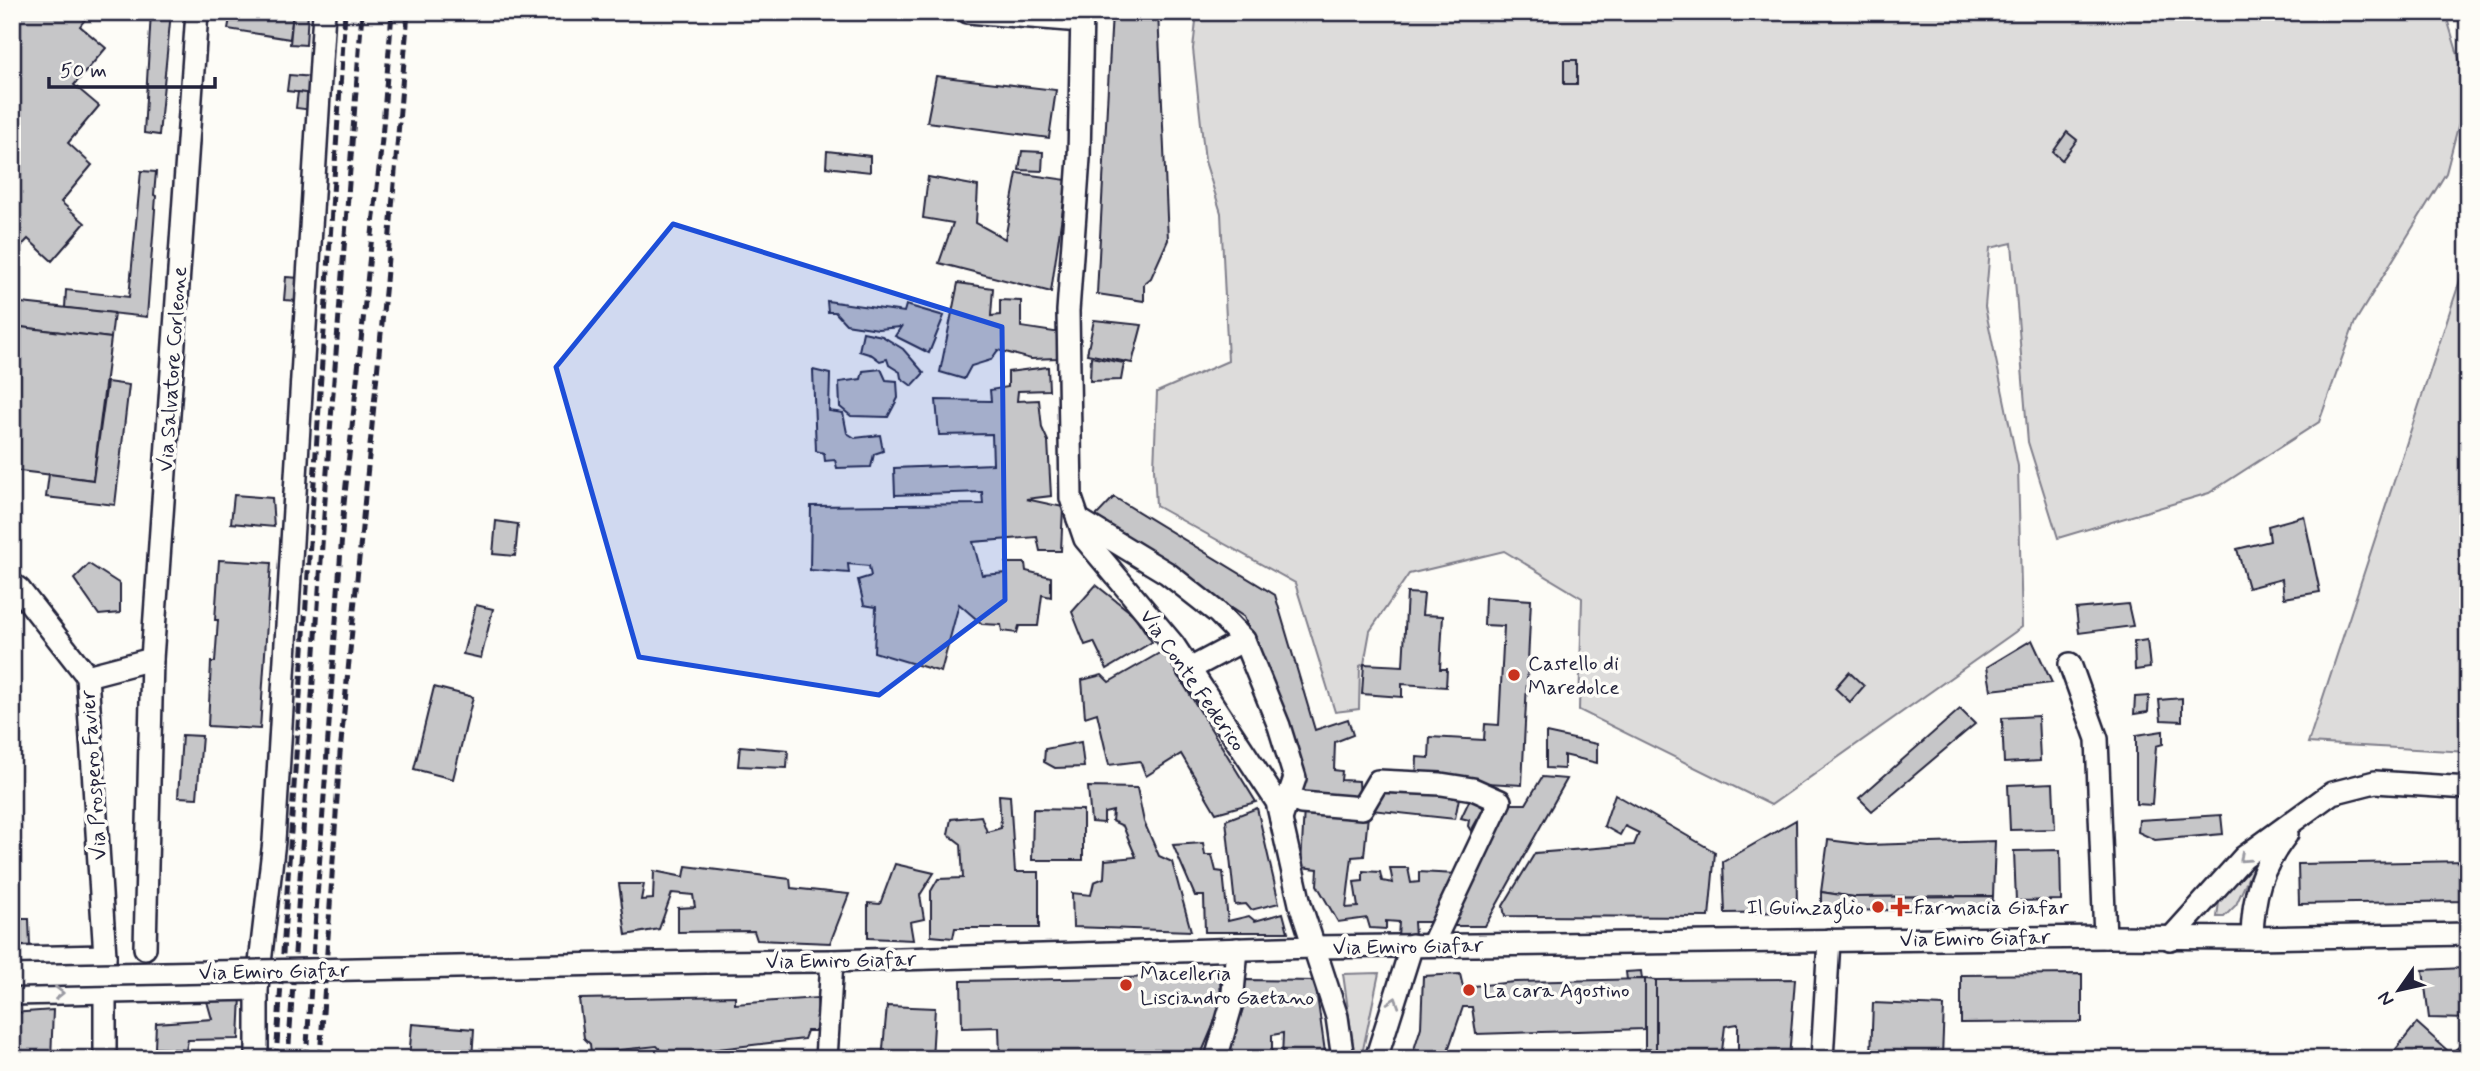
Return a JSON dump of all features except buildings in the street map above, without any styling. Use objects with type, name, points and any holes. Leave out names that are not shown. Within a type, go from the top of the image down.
[{"type":"street","name":"Via Salvatore Corleone","points":[[145,948],[152,659],[197,12]]},
{"type":"street","points":[[257,1059],[257,989],[274,841],[324,12]]},
{"type":"street","points":[[968,12],[1082,17]]},
{"type":"street","name":"Via Conte Federico","points":[[1082,17],[1079,158],[1068,311],[1072,498],[1085,539],[1173,644],[1277,802],[1300,904],[1336,1017],[1343,1059]]},
{"type":"street","points":[[1078,519],[1167,573],[1218,613],[1244,640],[1279,726],[1295,778],[1281,819]]},
{"type":"street","name":"Via Prospero Favier","points":[[12,584],[19,589],[87,676],[107,993],[106,1059]]},
{"type":"street","points":[[1188,670],[1244,640]]},
{"type":"street","points":[[87,676],[152,659]]},
{"type":"street","points":[[2070,664],[2097,739],[2105,937]]},
{"type":"street","points":[[1289,796],[1301,803],[1362,808],[1378,780],[1473,789],[1500,801],[1422,945],[1376,1059]]},
{"type":"street","points":[[2170,939],[2244,857],[2332,793],[2375,782],[2468,788]]},
{"type":"street","points":[[2252,939],[2253,905],[2270,856],[2299,817]]},
{"type":"street","name":"Via Emiro Giafar","points":[[12,976],[832,961],[1422,945],[2105,937],[2252,939],[2468,934]]},
{"type":"street","points":[[1822,1059],[1829,940]]},
{"type":"street","points":[[1216,1059],[1232,1003],[1237,949]]},
{"type":"street","points":[[12,958],[105,956]]},
{"type":"street","points":[[826,1059],[832,961]]},
{"type":"street","points":[[12,993],[257,989]]},
{"type":"street","points":[[2463,1059],[2468,1055]]},
{"type":"highlighted area","points":[[673,224],[1002,327],[1005,600],[879,695],[639,657],[556,367]]},
{"type":"shaded area","points":[[1197,12],[2445,12],[2468,88],[2446,173],[2355,322],[2319,422],[2209,493],[2058,538],[2028,442],[2012,243],[1990,248],[1985,307],[2018,466],[2022,627],[1771,805],[1579,710],[1582,598],[1504,551],[1409,574],[1370,631],[1364,664],[1360,666],[1359,709],[1335,712],[1295,583],[1156,506],[1154,468],[1157,392],[1228,361],[1221,213],[1205,161],[1193,49]]},
{"type":"shaded area","points":[[2468,256],[2468,752],[2308,743]]},
{"type":"shaded area","points":[[2251,863],[2254,865],[2236,905],[2224,917],[2217,917],[2219,902]]},
{"type":"shaded area","points":[[1379,973],[1361,1059],[1355,1059],[1343,974]]},
{"type":"railway","points":[[276,1059],[345,12]]},
{"type":"railway","points":[[288,1059],[326,485],[362,12]]},
{"type":"railway","points":[[306,1059],[344,504],[382,139],[392,12]]},
{"type":"railway","points":[[320,1059],[340,753],[386,282],[408,12]]},
{"type":"place","name":"Castello di Maredolce","points":[[1514,675]]},
{"type":"place","name":"Il Guinzaglio","points":[[1878,907]]},
{"type":"place","name":"Farmacia Giafar","points":[[1900,907]]},
{"type":"place","name":"Macelleria Lisciandro Gaetano","points":[[1126,985]]},
{"type":"place","name":"La cara Agostino","points":[[1469,990]]}]
